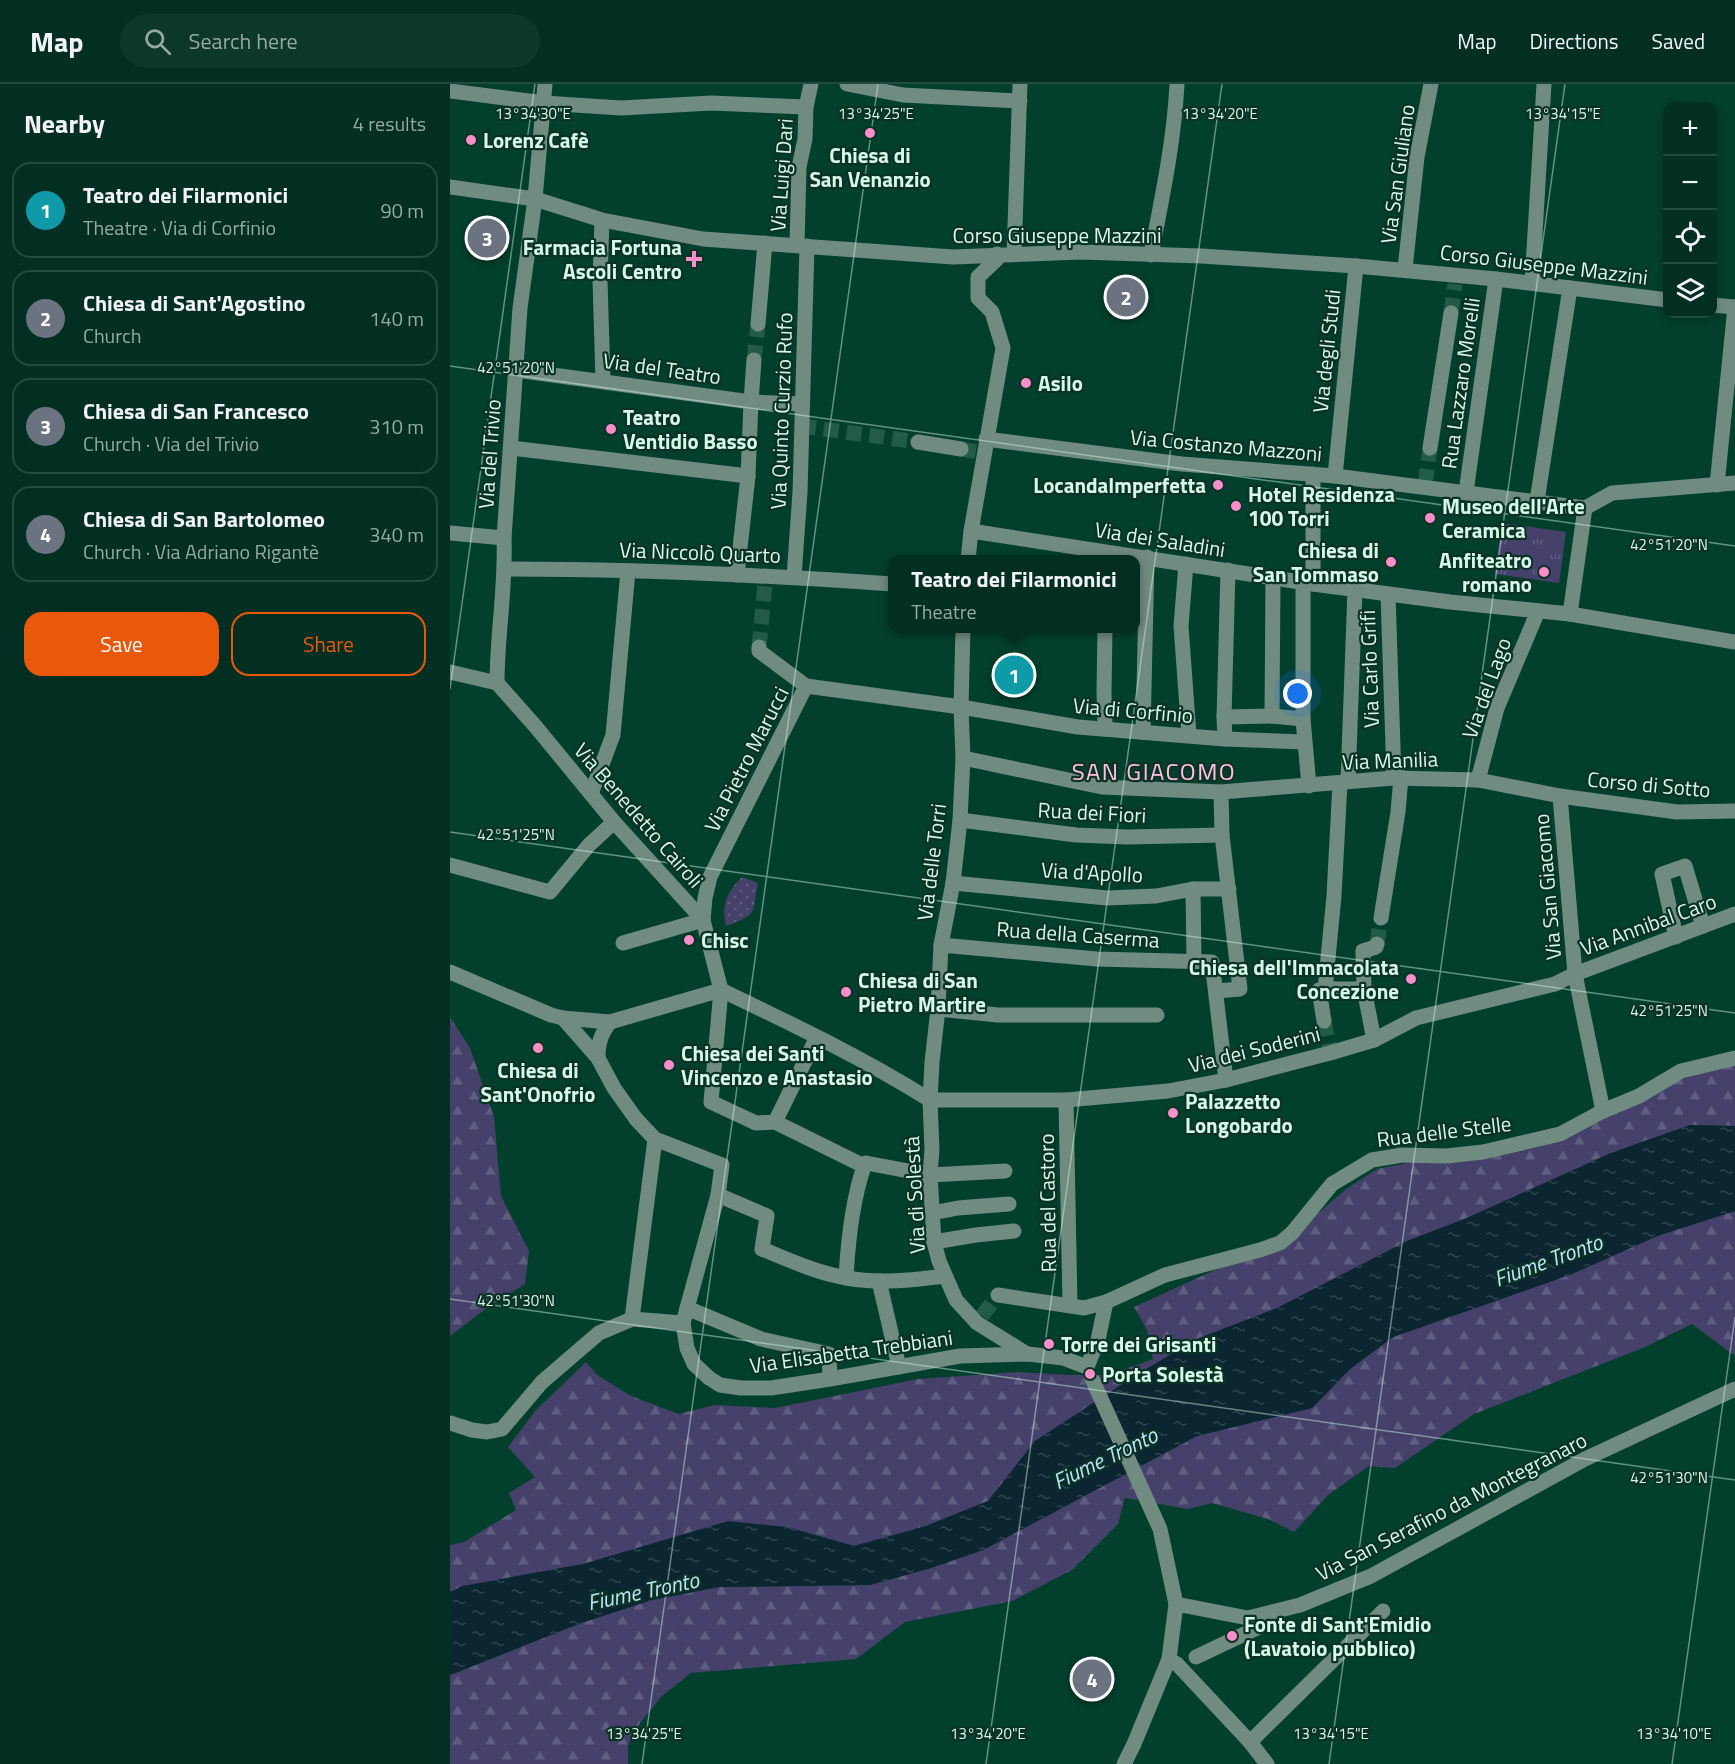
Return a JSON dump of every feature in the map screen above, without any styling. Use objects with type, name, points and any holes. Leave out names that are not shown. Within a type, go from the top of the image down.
[{"type":"street","name":"Via del Trivio","points":[[497,683],[506,569],[504,538],[520,308],[535,199],[545,84]]},
{"type":"street","name":"Via Luigi Dari","points":[[802,246],[799,167],[805,139],[806,107],[811,84]]},
{"type":"street","points":[[847,84],[1020,101]]},
{"type":"street","points":[[1014,254],[1020,84]]},
{"type":"street","points":[[1151,255],[1172,137],[1176,84]]},
{"type":"street","name":"Via San Giuliano","points":[[1405,269],[1417,157],[1431,84]]},
{"type":"street","points":[[1532,283],[1544,84]]},
{"type":"street","points":[[453,91],[544,103],[621,108],[711,103],[806,107]]},
{"type":"street","name":"Corso Giuseppe Mazzini","points":[[450,187],[535,199],[602,220],[703,239],[952,256],[1081,252],[1405,269],[1456,280],[1496,279],[1663,299]]},
{"type":"street","points":[[602,220],[600,280],[603,381]]},
{"type":"street","points":[[758,324],[765,243]]},
{"type":"street","name":"Via Quinto Curzio Rufo","points":[[794,577],[800,492],[802,246]]},
{"type":"street","points":[[969,555],[983,447],[1002,348],[992,312],[978,298],[978,277],[997,259],[997,254]]},
{"type":"street","name":"Via degli Studi","points":[[1335,476],[1356,266]]},
{"type":"street","name":"Rua Lazzaro Morelli","points":[[1465,492],[1496,279]]},
{"type":"street","points":[[1537,501],[1570,288]]},
{"type":"street","points":[[1717,305],[1735,307],[1717,485]]},
{"type":"street","points":[[1430,448],[1451,313]]},
{"type":"street","points":[[736,575],[748,476],[750,402],[754,360]]},
{"type":"street","name":"Via del Teatro","points":[[516,370],[750,402],[802,404]]},
{"type":"street","points":[[918,442],[961,449]]},
{"type":"street","name":"Via Costanzo Mazzoni","points":[[983,447],[1425,485],[1585,508]]},
{"type":"street","points":[[511,448],[748,476]]},
{"type":"street","points":[[1309,786],[1303,719],[1313,474]]},
{"type":"street","points":[[1570,614],[1585,508],[1612,493],[1735,483]]},
{"type":"street","name":"Via dei Saladini","points":[[971,531],[1104,555]]},
{"type":"street","points":[[450,533],[504,538]]},
{"type":"street","name":"Via dei Saladini","points":[[1140,557],[1388,594],[1570,614],[1735,642]]},
{"type":"street","points":[[1143,732],[1147,557]]},
{"type":"street","points":[[1186,564],[1181,626],[1189,735]]},
{"type":"street","name":"Via Niccolò Quarto","points":[[506,569],[736,575],[765,580],[794,577],[888,584]]},
{"type":"street","points":[[1225,739],[1228,570]]},
{"type":"street","points":[[591,794],[613,735],[628,571]]},
{"type":"street","points":[[1272,716],[1273,578]]},
{"type":"street","points":[[1325,989],[1344,782],[1355,589]]},
{"type":"street","name":"Via Carlo Grifi","points":[[1381,918],[1398,812],[1388,594]]},
{"type":"street","name":"Via del Lago","points":[[1478,780],[1497,708],[1538,611]]},
{"type":"street","name":"Via delle Torri","points":[[930,1100],[941,945],[953,883],[960,820],[963,758],[961,706],[963,633]]},
{"type":"street","points":[[1105,633],[1105,729]]},
{"type":"street","points":[[759,649],[806,686]]},
{"type":"street","points":[[450,672],[497,683]]},
{"type":"street","name":"Via Benedetto Cairoli","points":[[497,683],[614,822],[703,920],[721,990],[711,1102],[756,1123],[775,1122]]},
{"type":"street","name":"Via di Corfinio","points":[[806,686],[961,706],[1078,727],[1225,739],[1304,742]]},
{"type":"street","name":"Via Pietro Marucci","points":[[703,920],[710,877],[806,686]]},
{"type":"street","points":[[1224,717],[1272,716],[1303,719]]},
{"type":"street","name":"Via Manilia","points":[[963,758],[1102,787],[1221,792],[1397,778],[1478,780],[1560,796]]},
{"type":"street","points":[[1221,792],[1222,835],[1240,989],[1216,991],[1226,1080]]},
{"type":"street","name":"Corso di Sotto","points":[[1560,796],[1677,812],[1735,811]]},
{"type":"street","name":"Via San Giacomo","points":[[1560,796],[1575,974],[1603,1111]]},
{"type":"street","name":"Rua dei Fiori","points":[[960,820],[1086,835],[1126,837],[1222,835]]},
{"type":"street","points":[[450,865],[550,892],[589,845],[614,822]]},
{"type":"street","points":[[1676,937],[1662,874],[1685,866],[1703,926]]},
{"type":"street","name":"Via d'Apollo","points":[[953,883],[1107,898],[1156,896],[1193,889],[1229,889]]},
{"type":"street","points":[[1193,889],[1194,961]]},
{"type":"street","name":"Via Annibal Caro","points":[[1575,974],[1735,914]]},
{"type":"street","points":[[623,943],[703,920]]},
{"type":"street","name":"Rua della Caserma","points":[[941,945],[1097,959],[1212,962],[1216,991]]},
{"type":"street","points":[[1372,947],[1364,989],[1374,1040]]},
{"type":"street","points":[[450,972],[563,1018],[610,1022],[721,990],[818,1036],[894,1077],[930,1100]]},
{"type":"street","name":"Via dei Soderini","points":[[930,1100],[1066,1100],[1168,1091],[1226,1080],[1329,1050],[1374,1040],[1416,1018],[1555,984],[1575,974]]},
{"type":"street","points":[[1324,1021],[1319,990],[1364,989]]},
{"type":"street","points":[[938,1010],[998,1015],[1157,1015]]},
{"type":"street","points":[[563,1018],[598,1058],[636,1119],[655,1139],[632,1319]]},
{"type":"street","points":[[598,1058],[600,1038],[610,1022]]},
{"type":"street","points":[[818,1036],[775,1122],[864,1166]]},
{"type":"street","name":"Rua delle Stelle","points":[[998,1295],[1084,1308],[1106,1302],[1165,1275],[1280,1243],[1292,1233],[1332,1184],[1372,1160],[1402,1155],[1446,1156],[1483,1152],[1560,1134],[1603,1111],[1639,1096],[1681,1071],[1735,1058]]},
{"type":"street","name":"Via di Solestà","points":[[930,1100],[932,1213],[934,1242],[939,1262],[956,1300],[1028,1354]]},
{"type":"street","name":"Rua del Castoro","points":[[1066,1100],[1070,1305]]},
{"type":"street","name":"Via Elisabetta Trebbiani","points":[[655,1139],[722,1165],[718,1195],[684,1323],[687,1348],[694,1364],[720,1385],[771,1388],[960,1356],[1028,1354],[1063,1358],[1090,1374]]},
{"type":"street","points":[[846,1278],[850,1228],[858,1185],[866,1162],[930,1175],[1005,1171]]},
{"type":"street","points":[[718,1195],[766,1216],[762,1249],[797,1264],[846,1278],[879,1281],[945,1276]]},
{"type":"street","points":[[932,1213],[958,1208],[1009,1204]]},
{"type":"street","points":[[934,1242],[1014,1231]]},
{"type":"street","points":[[879,1281],[899,1366]]},
{"type":"street","points":[[1106,1302],[1090,1374],[1160,1529],[1176,1604],[1168,1659],[1124,1764]]},
{"type":"street","points":[[687,1308],[761,1339],[829,1354],[830,1379]]},
{"type":"street","points":[[450,1423],[487,1432],[502,1429],[542,1382],[599,1333],[632,1319],[684,1323]]},
{"type":"street","name":"Via San Serafino da Montegranaro","points":[[1176,1604],[1248,1618],[1300,1605],[1371,1576],[1585,1459],[1735,1389]]},
{"type":"street","points":[[1250,1742],[1383,1611]]},
{"type":"street","points":[[1196,1657],[1257,1628],[1268,1614]]},
{"type":"street","points":[[1168,1659],[1177,1664],[1250,1742],[1267,1764]]},
{"type":"green space","points":[[1502,523],[1566,532],[1559,583],[1495,574]]},
{"type":"green space","points":[[742,877],[758,883],[754,908],[749,916],[726,926],[724,912],[726,899]]},
{"type":"green space","points":[[450,1017],[470,1048],[494,1117],[501,1196],[529,1251],[525,1284],[484,1310],[450,1336]]},
{"type":"green space","points":[[1735,1056],[1735,1126],[1690,1125],[1611,1153],[1467,1218],[1407,1241],[1277,1308],[1197,1339],[1133,1377],[1036,1441],[988,1501],[926,1526],[854,1546],[787,1527],[463,1586],[450,1592],[450,1545],[464,1542],[516,1510],[509,1493],[535,1477],[508,1447],[536,1410],[586,1362],[597,1375],[631,1396],[679,1414],[714,1405],[775,1408],[918,1379],[1018,1372],[1109,1375],[1153,1359],[1147,1330],[1134,1307],[1226,1265],[1284,1243],[1346,1189],[1377,1169],[1560,1133]]},
{"type":"green space","points":[[1735,1211],[1735,1356],[1692,1324],[1645,1347],[1474,1414],[1395,1468],[1369,1466],[1328,1495],[1294,1532],[1268,1519],[1212,1503],[1188,1509],[1125,1498],[1118,1524],[1072,1570],[1012,1601],[905,1622],[856,1659],[691,1673],[662,1696],[640,1723],[628,1745],[628,1764],[450,1764],[450,1675],[581,1623],[652,1600],[719,1587],[870,1585],[931,1568],[983,1550],[1197,1436],[1312,1408],[1350,1369],[1393,1337],[1660,1235]]},
{"type":"water","name":"Fiume Tronto","points":[[1690,1125],[1735,1126],[1735,1211],[1660,1235],[1570,1275],[1393,1337],[1350,1369],[1312,1408],[1197,1436],[983,1550],[931,1568],[870,1585],[719,1587],[652,1600],[581,1623],[450,1675],[450,1592],[463,1586],[583,1564],[728,1521],[787,1527],[854,1546],[926,1526],[988,1501],[1035,1441],[1133,1377],[1197,1339],[1277,1308],[1407,1241],[1467,1218],[1611,1153]]},
{"type":"tunnel","points":[[1451,313],[1455,284]]},
{"type":"tunnel","points":[[754,360],[758,324]]},
{"type":"tunnel","points":[[801,426],[918,442]]},
{"type":"tunnel","points":[[1425,484],[1430,448]]},
{"type":"tunnel","points":[[961,449],[978,452]]},
{"type":"tunnel","points":[[759,647],[765,584]]},
{"type":"tunnel","points":[[1377,944],[1381,918]]},
{"type":"tunnel","points":[[1324,1021],[1329,1046]]},
{"type":"tunnel","points":[[982,1316],[998,1295]]},
{"type":"place","name":"Chiesa di San Venanzio","points":[[870,133]]},
{"type":"place","name":"Lorenz Cafè","points":[[471,140]]},
{"type":"place","name":"Chiesa di San Francesco","points":[[487,238]]},
{"type":"place","name":"Farmacia Fortuna Ascoli Centro","points":[[694,259]]},
{"type":"place","name":"Chiesa di Sant'Agostino","points":[[1126,297]]},
{"type":"place","name":"Asilo","points":[[1026,383]]},
{"type":"place","name":"Teatro Ventidio Basso","points":[[611,429]]},
{"type":"place","name":"LocandaImperfetta","points":[[1218,485]]},
{"type":"place","name":"Hotel Residenza 100 Torri","points":[[1236,506]]},
{"type":"place","name":"Museo dell'Arte Ceramica","points":[[1430,518]]},
{"type":"place","name":"Chiesa di San Tommaso","points":[[1391,562]]},
{"type":"place","name":"Anfiteatro romano","points":[[1544,572]]},
{"type":"place","name":"Teatro dei Filarmonici","points":[[1014,675]]},
{"type":"place","name":"Chisc","points":[[689,940]]},
{"type":"place","name":"Chiesa dell'Immacolata Concezione","points":[[1411,979]]},
{"type":"place","name":"Chiesa di San Pietro Martire","points":[[846,992]]},
{"type":"place","name":"Chiesa di Sant'Onofrio","points":[[538,1048]]},
{"type":"place","name":"Chiesa dei Santi Vincenzo e Anastasio","points":[[669,1065]]},
{"type":"place","name":"Palazzetto Longobardo","points":[[1173,1113]]},
{"type":"place","name":"Torre dei Grisanti","points":[[1049,1344]]},
{"type":"place","name":"Porta Solestà","points":[[1090,1374]]},
{"type":"place","name":"Fonte di Sant'Emidio (Lavatoio pubblico)","points":[[1232,1636]]},
{"type":"place","name":"Chiesa di San Bartolomeo","points":[[1092,1679]]},
{"type":"district","name":"SAN GIACOMO","points":[[1154,771]]}]
